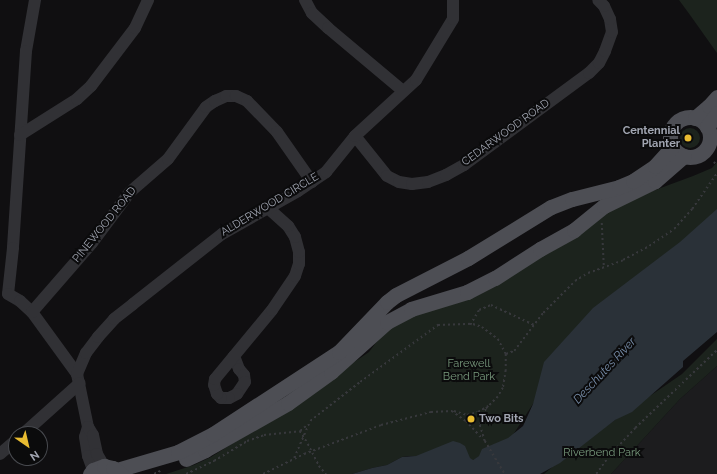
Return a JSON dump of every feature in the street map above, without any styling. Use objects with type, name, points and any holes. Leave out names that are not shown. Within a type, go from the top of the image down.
[{"type":"main road","points":[[696,118],[717,97]]},
{"type":"main road","points":[[707,127],[717,113]]},
{"type":"main road","points":[[689,117],[696,118],[707,127],[710,140],[703,152],[690,157],[684,156],[672,147],[670,134],[676,122],[689,117]]},
{"type":"main road","points":[[105,471],[184,449],[213,434],[339,352],[396,295],[462,262],[551,207],[572,199],[619,187],[633,181],[655,166],[672,147]]},
{"type":"main road","points":[[143,474],[205,450],[262,419],[288,403],[331,372],[387,322],[411,309],[467,292],[496,278],[540,249],[574,230],[604,206],[655,181],[684,156]]},
{"type":"street","points":[[35,0],[26,52],[20,135],[4,295],[20,301],[32,312],[78,378],[88,427],[93,435],[97,454],[105,471]]},
{"type":"street","points":[[20,135],[77,99],[91,86],[131,34],[148,0]]},
{"type":"street","points":[[305,0],[312,13],[328,28],[403,91]]},
{"type":"street","name":"ALDERWOOD CIRCLE","points":[[78,378],[86,353],[114,319],[222,234],[312,182],[326,172],[355,136],[416,80],[449,28],[453,19],[453,0]]},
{"type":"street","name":"CEDARWOOD ROAD","points":[[355,136],[387,176],[399,182],[412,184],[428,182],[446,175],[470,160],[589,73],[599,63],[612,32],[610,19],[604,6],[598,0]]},
{"type":"street","name":"PINEWOOD ROAD","points":[[32,312],[96,238],[130,192],[168,159],[206,107],[215,101],[226,96],[247,101],[277,132],[312,182]]},
{"type":"street","points":[[234,356],[272,310],[295,276],[299,264],[299,252],[295,237],[288,226],[267,207]]},
{"type":"street","points":[[30,426],[78,378]]},
{"type":"street","points":[[0,454],[8,447]]},
{"type":"path","points":[[714,162],[717,165]]},
{"type":"path","points":[[506,354],[514,351],[534,325],[574,281],[588,273],[623,260],[643,250],[674,229],[692,209],[717,173]]},
{"type":"path","points":[[601,220],[604,226],[604,266]]},
{"type":"path","points":[[470,324],[478,310],[491,305],[534,325]]},
{"type":"path","points":[[186,474],[214,461],[247,441],[264,435],[300,431],[315,417],[360,382],[438,325],[470,324],[482,328],[494,336],[506,354],[506,375],[503,388],[481,417],[480,425],[486,444],[505,474]]},
{"type":"path","points":[[596,474],[610,455],[635,428],[717,350]]},
{"type":"path","points":[[263,474],[294,458],[398,419],[431,412],[452,411],[467,415],[478,412],[491,404]]},
{"type":"path","points":[[452,411],[466,421],[485,441]]},
{"type":"path","points":[[294,458],[308,425]]},
{"type":"path","points":[[300,431],[319,466],[326,474]]},
{"type":"shaded area","points":[[717,366],[717,474],[611,474],[680,399]]},
{"type":"green space","points":[[679,0],[717,0],[717,53],[690,15]]},
{"type":"green space","points":[[690,128],[697,131],[700,138],[697,145],[690,148],[683,145],[680,138],[683,131]]},
{"type":"green space","name":"Farewell Bend Park","points":[[717,162],[717,227],[549,379],[511,438],[473,460],[408,456],[402,457],[387,465],[352,474],[166,474],[194,465],[211,457],[260,426],[369,352],[384,332],[598,216],[639,196],[712,168]]},
{"type":"green space","name":"Riverbend Park","points":[[717,339],[717,366],[680,399],[611,474],[544,474],[577,446],[682,374]]},
{"type":"water","name":"Deschutes River","points":[[717,209],[717,332],[683,361],[683,367],[632,412],[615,420],[560,463],[540,474],[352,474],[387,465],[402,457],[416,456],[453,441],[465,446],[470,458],[473,460],[479,456],[482,449],[508,438],[523,426],[533,404],[544,362],[593,308],[680,242]]},
{"type":"place","name":"Centennial Planter","points":[[688,138]]},
{"type":"place","name":"Two Bits","points":[[471,419]]}]
